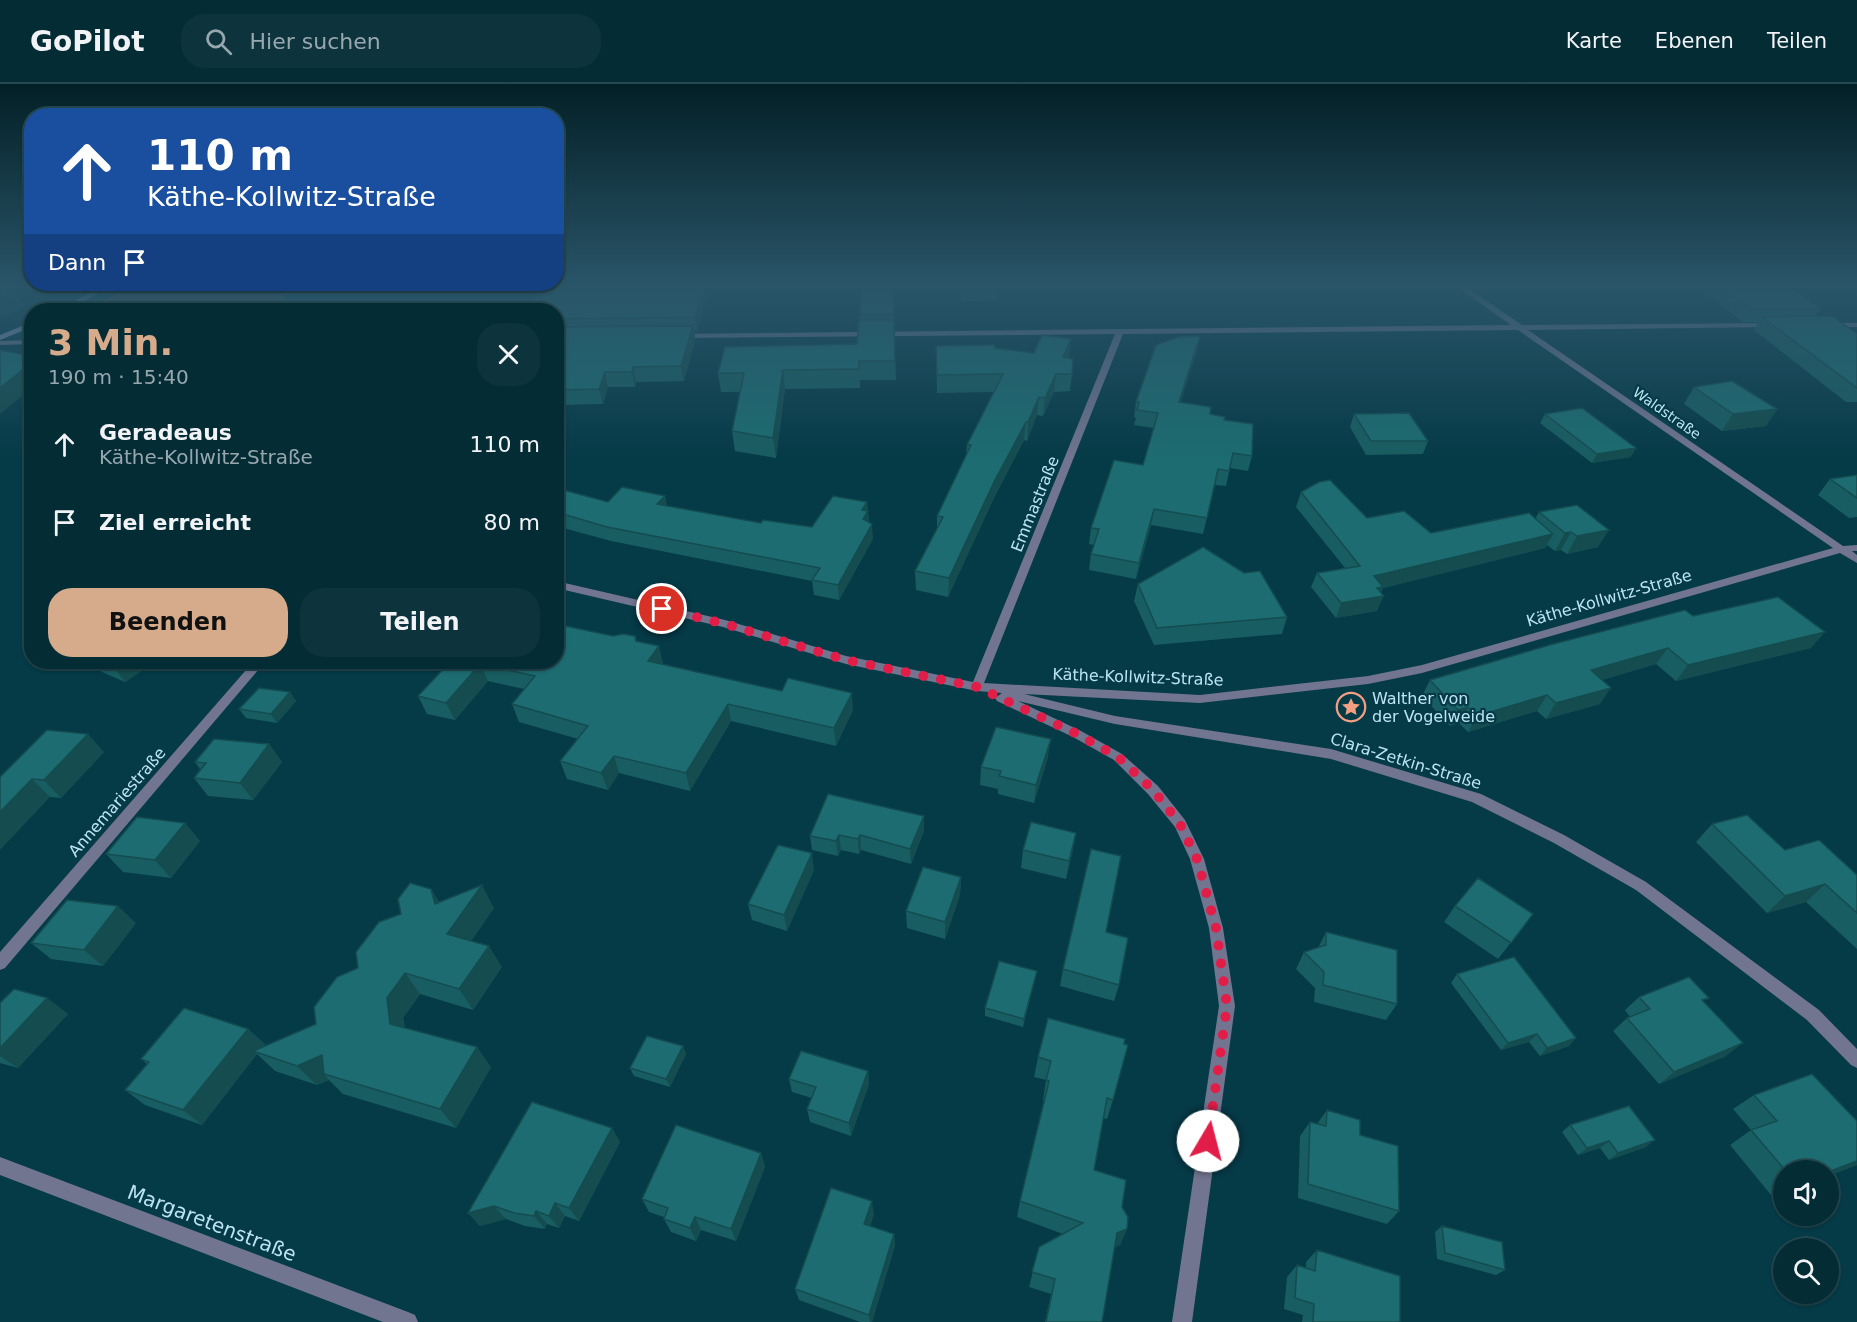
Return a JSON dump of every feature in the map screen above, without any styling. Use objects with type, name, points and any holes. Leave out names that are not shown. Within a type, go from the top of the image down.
[{"type":"street","name":"Emmastraße","points":[[977,687],[1115,345]]},
{"type":"street","name":"Waldstraße","points":[[1545,345],[1857,560]]},
{"type":"street","name":"Käthe-Kollwitz-Straße","points":[[564,586],[725,624],[846,660],[977,687],[1200,699],[1368,681],[1422,669],[1841,549],[1857,548]]},
{"type":"street","name":"Annemariestraße","points":[[0,963],[253,669]]},
{"type":"street","name":"Clara-Zetkin-Straße","points":[[977,687],[1115,720],[1331,754],[1476,798],[1559,839],[1641,886],[1813,1015],[1857,1060]]},
{"type":"street","points":[[977,687],[1077,734],[1118,757],[1153,790],[1180,824],[1197,859],[1216,928],[1227,1006],[1182,1322]]},
{"type":"street","name":"Margaretenstraße","points":[[0,1167],[408,1322]]},
{"type":"building","points":[[564,345],[687,345],[681,366],[633,367],[632,372],[605,372],[599,389],[564,390]]},
{"type":"building","points":[[895,345],[895,361],[859,361],[859,369],[783,370],[773,438],[732,431],[744,373],[718,373],[725,347]]},
{"type":"building","points":[[994,345],[995,348],[1034,353],[1038,345],[1068,345],[1063,357],[1073,359],[1072,374],[1056,374],[1045,398],[1039,397],[1028,422],[995,480],[949,578],[915,571],[943,517],[937,516],[971,445],[967,445],[1003,374],[937,375],[936,346]]},
{"type":"building","points":[[1156,345],[1197,345],[1179,402],[1211,407],[1210,414],[1225,417],[1224,420],[1253,424],[1252,456],[1233,453],[1229,471],[1218,469],[1207,518],[1154,509],[1139,563],[1091,554],[1099,529],[1091,528],[1114,460],[1143,465],[1158,413],[1137,410],[1139,402],[1136,402]]},
{"type":"building","points":[[1799,345],[1857,345],[1857,388]]},
{"type":"building","points":[[0,350],[24,354],[24,369],[0,388]]},
{"type":"building","points":[[1732,381],[1777,409],[1733,414],[1694,387]]},
{"type":"building","points":[[1582,408],[1636,448],[1597,454],[1545,414]]},
{"type":"building","points":[[1409,413],[1428,441],[1371,441],[1354,414]]},
{"type":"building","points":[[1857,475],[1857,498],[1830,479]]},
{"type":"building","points":[[1330,480],[1367,518],[1404,511],[1431,533],[1529,513],[1553,534],[1374,576],[1383,587],[1377,588],[1384,596],[1341,603],[1317,573],[1360,566],[1301,492],[1319,482]]},
{"type":"building","points":[[622,487],[665,496],[657,504],[761,523],[763,520],[812,527],[833,496],[867,502],[862,510],[868,511],[863,519],[872,524],[838,585],[812,580],[820,568],[607,527],[564,514],[564,490],[608,502]]},
{"type":"building","points":[[1577,505],[1609,530],[1577,536],[1571,532],[1565,533],[1539,512]]},
{"type":"building","points":[[1203,547],[1244,573],[1260,571],[1287,617],[1157,628],[1138,584]]},
{"type":"building","points":[[1778,597],[1825,632],[1688,665],[1668,648],[1591,670],[1611,688],[1556,703],[1547,695],[1477,716],[1468,707],[1458,710],[1430,680],[1553,644],[1685,610],[1693,616]]},
{"type":"building","points":[[564,626],[613,636],[623,634],[635,636],[636,641],[659,646],[648,661],[782,691],[788,678],[852,693],[834,728],[728,704],[686,773],[614,756],[601,773],[560,761],[588,726],[512,704],[535,676],[503,669],[564,669]]},
{"type":"building","points":[[443,669],[476,669],[446,703],[418,696]]},
{"type":"building","points":[[259,688],[290,692],[271,714],[239,709]]},
{"type":"building","points":[[996,727],[1051,739],[1036,785],[999,776],[1001,771],[981,767]]},
{"type":"building","points":[[47,730],[88,734],[44,780],[32,779],[0,812],[0,777]]},
{"type":"building","points":[[214,739],[269,744],[240,783],[194,778],[206,763],[195,762]]},
{"type":"building","points":[[828,794],[924,816],[910,849],[860,835],[858,839],[839,835],[836,841],[810,836]]},
{"type":"building","points":[[1747,815],[1785,850],[1819,840],[1857,875],[1857,913],[1825,884],[1785,896],[1712,824]]},
{"type":"building","points":[[137,817],[185,823],[155,860],[106,854]]},
{"type":"building","points":[[1031,822],[1076,833],[1069,861],[1023,850]]},
{"type":"building","points":[[778,845],[812,853],[784,915],[748,904]]},
{"type":"building","points":[[1091,849],[1121,856],[1106,932],[1128,938],[1119,985],[1063,969]]},
{"type":"building","points":[[923,867],[961,877],[945,922],[906,911]]},
{"type":"building","points":[[1478,878],[1533,914],[1511,943],[1455,906]]},
{"type":"building","points":[[410,883],[431,889],[435,904],[482,885],[447,934],[489,946],[459,989],[405,973],[387,998],[390,1024],[477,1047],[440,1109],[324,1074],[322,1055],[297,1066],[253,1051],[316,1024],[314,1007],[337,977],[358,968],[356,952],[379,922],[401,914],[398,899]]},
{"type":"building","points":[[67,900],[118,906],[84,950],[31,943]]},
{"type":"building","points":[[1326,932],[1397,950],[1397,1004],[1323,985],[1324,972],[1304,952],[1326,945]]},
{"type":"building","points":[[1514,957],[1576,1038],[1547,1048],[1537,1034],[1508,1043],[1457,974]]},
{"type":"building","points":[[999,961],[1037,971],[1024,1019],[985,1008]]},
{"type":"building","points":[[1689,977],[1709,998],[1702,1000],[1743,1043],[1674,1072],[1627,1018],[1650,1009],[1639,997]]},
{"type":"building","points":[[14,989],[47,998],[0,1048],[0,1003]]},
{"type":"building","points":[[184,1008],[248,1029],[183,1110],[125,1090],[149,1062],[141,1059]]},
{"type":"building","points":[[1048,1018],[1125,1039],[1124,1044],[1128,1045],[1113,1100],[1107,1098],[1094,1170],[1126,1180],[1122,1207],[1128,1217],[1127,1229],[1117,1233],[1102,1322],[1046,1322],[1055,1279],[1032,1272],[1039,1247],[1083,1223],[1020,1201],[1049,1081],[1046,1080],[1051,1061],[1038,1057]]},
{"type":"building","points":[[647,1036],[683,1046],[666,1079],[630,1068]]},
{"type":"building","points":[[801,1051],[868,1071],[849,1123],[807,1109],[816,1087],[789,1079]]},
{"type":"building","points":[[1812,1074],[1857,1121],[1857,1161],[1839,1168],[1839,1160],[1776,1160],[1751,1130],[1777,1121],[1754,1095]]},
{"type":"building","points":[[532,1102],[612,1128],[569,1208],[555,1203],[549,1216],[536,1211],[534,1216],[514,1213],[494,1206],[468,1213]]},
{"type":"building","points":[[1629,1106],[1655,1140],[1618,1153],[1609,1141],[1587,1148],[1570,1125]]},
{"type":"building","points":[[1327,1110],[1360,1120],[1360,1135],[1398,1146],[1399,1211],[1308,1184],[1310,1122],[1326,1126]]},
{"type":"building","points":[[676,1125],[761,1153],[731,1229],[695,1217],[690,1228],[664,1219],[668,1208],[642,1199]]},
{"type":"building","points":[[831,1188],[872,1201],[864,1224],[894,1234],[869,1315],[795,1289]]},
{"type":"building","points":[[1442,1226],[1502,1242],[1505,1270],[1445,1253]]},
{"type":"building","points":[[1317,1250],[1400,1276],[1400,1322],[1313,1322],[1314,1304],[1295,1298],[1297,1265],[1315,1271]]},
{"type":"place","name":"Walther von der Vogelweide","points":[[1351,707]]},
{"type":"route","points":[[662,609],[725,624],[846,660],[977,687],[1077,734],[1118,757],[1153,790],[1180,824],[1197,859],[1216,928],[1227,1006],[1208,1141]]}]
